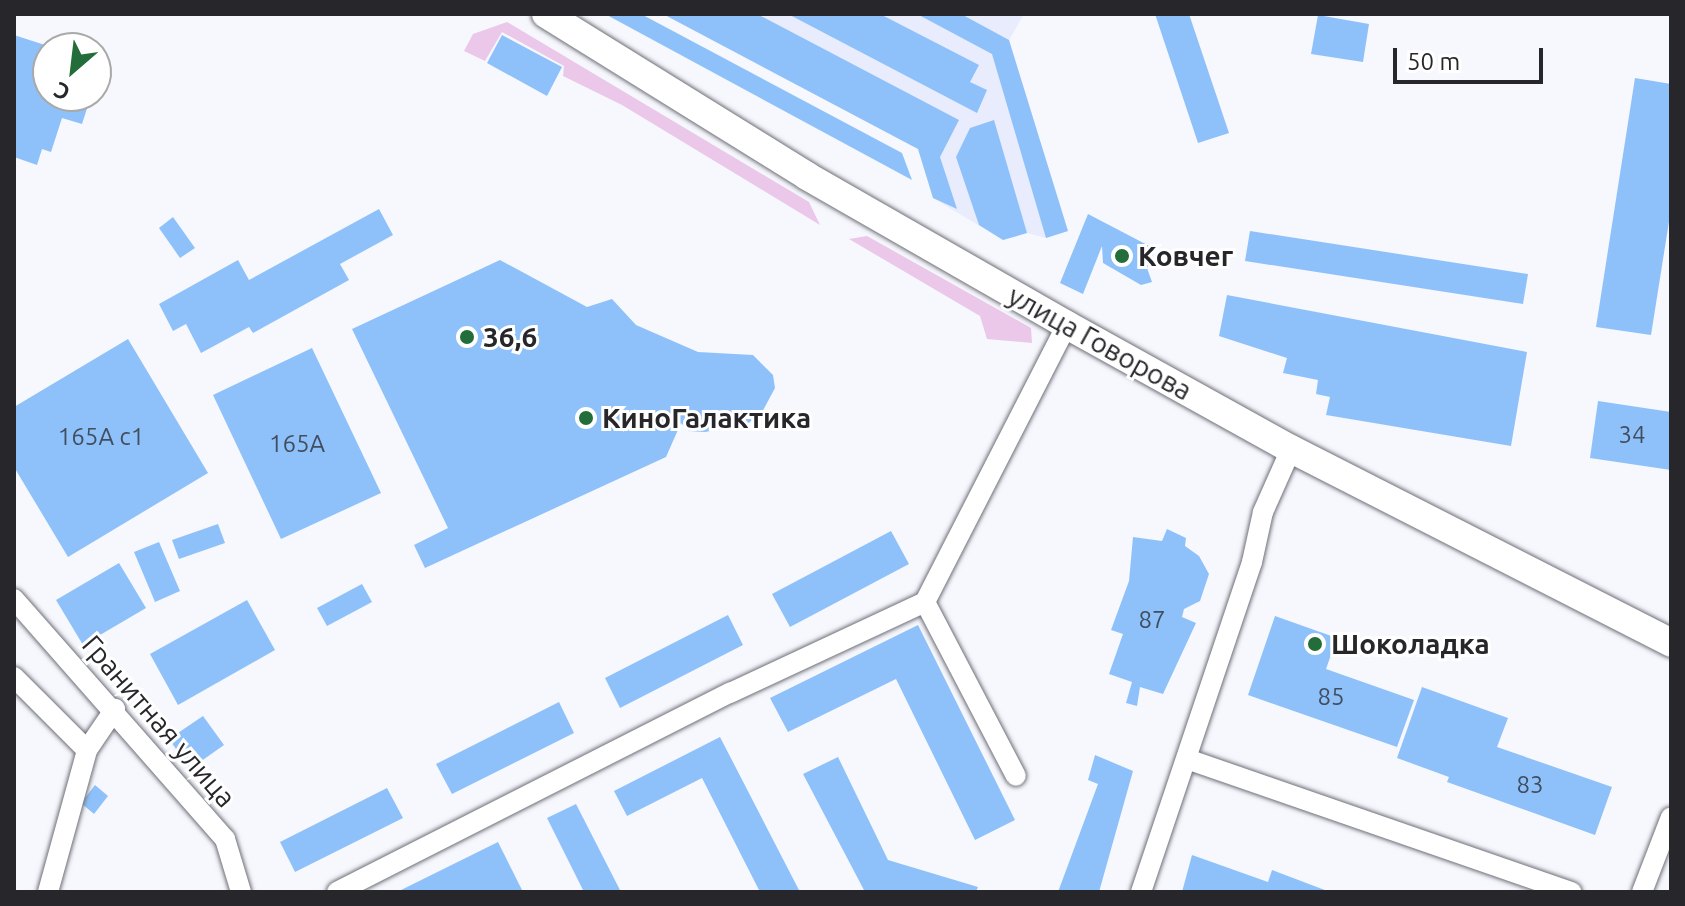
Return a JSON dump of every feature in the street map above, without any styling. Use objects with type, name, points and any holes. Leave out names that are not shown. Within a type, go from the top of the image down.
[{"type":"main road","name":"улица Говорова","points":[[546,14],[807,176],[1067,325],[1291,449],[1671,643]]},
{"type":"street","points":[[337,892],[730,693],[925,602],[1067,325]]},
{"type":"street","points":[[1141,892],[1252,562],[1263,512],[1291,449]]},
{"type":"street","name":"Гранитная улица","points":[[14,599],[115,709],[225,839],[241,892]]},
{"type":"street","points":[[925,602],[1016,776]]},
{"type":"street","points":[[14,677],[87,750]]},
{"type":"street","points":[[48,892],[87,750],[115,709]]},
{"type":"street","points":[[1187,759],[1572,892]]},
{"type":"street","points":[[1642,892],[1670,825]]},
{"type":"shaded area","points":[[663,14],[1024,14],[1009,40],[1068,231],[1046,238],[1027,233],[1003,240],[933,198],[918,149]]},
{"type":"shaded area","points":[[507,22],[809,202],[820,225],[622,105],[563,76],[564,66],[502,32],[485,61],[464,51],[473,34]]},
{"type":"shaded area","points":[[867,236],[1031,328],[1032,343],[987,339],[980,316],[849,239]]},
{"type":"building","points":[[605,14],[641,14],[902,153],[912,180]]},
{"type":"building","points":[[663,14],[757,14],[959,120],[940,157],[957,209],[933,198],[918,149]]},
{"type":"building","points":[[788,14],[880,14],[979,65],[970,82],[987,90],[977,113]]},
{"type":"building","points":[[917,14],[961,14],[1009,40],[1068,231],[1046,238],[992,54]]},
{"type":"building","points":[[1155,14],[1189,14],[1229,133],[1198,143]]},
{"type":"building","points":[[1318,15],[1369,24],[1363,62],[1311,54]]},
{"type":"building","points":[[14,35],[32,41],[32,112],[86,112],[82,124],[62,118],[51,152],[42,149],[37,165],[14,157]]},
{"type":"building","points":[[502,35],[562,67],[547,96],[487,63]]},
{"type":"building","points":[[1635,78],[1671,84],[1671,209],[1651,335],[1596,327]]},
{"type":"building","points":[[994,120],[1027,233],[1003,240],[979,225],[956,157],[970,128]]},
{"type":"building","points":[[379,209],[393,235],[340,264],[349,280],[253,333],[249,327],[201,353],[186,324],[173,331],[159,304],[238,260],[249,280]]},
{"type":"building","points":[[1088,214],[1155,249],[1147,268],[1152,282],[1141,285],[1103,263],[1102,246],[1083,294],[1060,283]]},
{"type":"building","points":[[173,217],[195,248],[180,258],[159,228]]},
{"type":"building","points":[[1250,231],[1528,274],[1523,304],[1245,261]]},
{"type":"building","points":[[500,260],[587,307],[612,299],[636,325],[698,352],[753,355],[773,375],[775,388],[761,414],[747,424],[705,432],[689,431],[681,423],[666,457],[425,568],[414,545],[448,528],[352,329]]},
{"type":"building","points":[[1227,295],[1527,352],[1511,446],[1326,415],[1330,397],[1316,394],[1318,380],[1283,373],[1287,358],[1219,336]]},
{"type":"building","points":[[128,339],[208,473],[68,557],[14,467],[14,407]]},
{"type":"building","points":[[312,348],[381,493],[281,539],[213,395]]},
{"type":"building","points":[[1598,401],[1671,412],[1671,470],[1590,458]]},
{"type":"building","points":[[218,524],[225,543],[179,559],[172,540]]},
{"type":"building","points":[[1167,529],[1186,538],[1185,546],[1199,556],[1209,574],[1200,601],[1184,609],[1182,617],[1196,623],[1163,694],[1140,687],[1137,706],[1126,703],[1132,682],[1109,674],[1123,634],[1111,630],[1129,581],[1133,537],[1162,541]]},
{"type":"building","points":[[891,531],[909,564],[790,627],[772,594]]},
{"type":"building","points":[[159,542],[180,591],[155,602],[134,552]]},
{"type":"building","points":[[119,563],[146,608],[83,645],[56,600]]},
{"type":"building","points":[[362,584],[372,602],[327,626],[317,608]]},
{"type":"building","points":[[247,600],[275,650],[178,705],[150,654]]},
{"type":"building","points":[[728,615],[743,645],[620,708],[605,678]]},
{"type":"building","points":[[1275,616],[1337,638],[1326,669],[1414,700],[1397,747],[1248,695]]},
{"type":"building","points":[[918,625],[1015,820],[975,840],[896,679],[788,732],[770,698]]},
{"type":"building","points":[[1422,687],[1508,718],[1497,747],[1612,787],[1595,835],[1447,782],[1449,777],[1397,758]]},
{"type":"building","points":[[559,702],[574,733],[452,794],[436,764]]},
{"type":"building","points":[[203,716],[224,745],[190,769],[169,739]]},
{"type":"building","points":[[720,737],[800,892],[760,892],[702,778],[627,816],[614,791]]},
{"type":"building","points":[[1095,755],[1133,771],[1099,892],[1058,892],[1098,784],[1088,780]]},
{"type":"building","points":[[838,757],[888,860],[978,887],[976,892],[865,892],[803,774]]},
{"type":"building","points":[[95,785],[108,796],[94,814],[81,803]]},
{"type":"building","points":[[387,788],[403,818],[295,872],[280,842]]},
{"type":"building","points":[[576,804],[621,892],[584,892],[547,818]]},
{"type":"building","points":[[498,842],[523,892],[397,892]]},
{"type":"building","points":[[1192,855],[1268,882],[1272,870],[1330,892],[1182,892]]},
{"type":"place","name":"Ковчег","points":[[1122,256]]},
{"type":"place","name":"36,6","points":[[467,337]]},
{"type":"place","name":"КиноГалактика","points":[[586,418]]},
{"type":"place","name":"Шоколадка","points":[[1315,644]]}]
